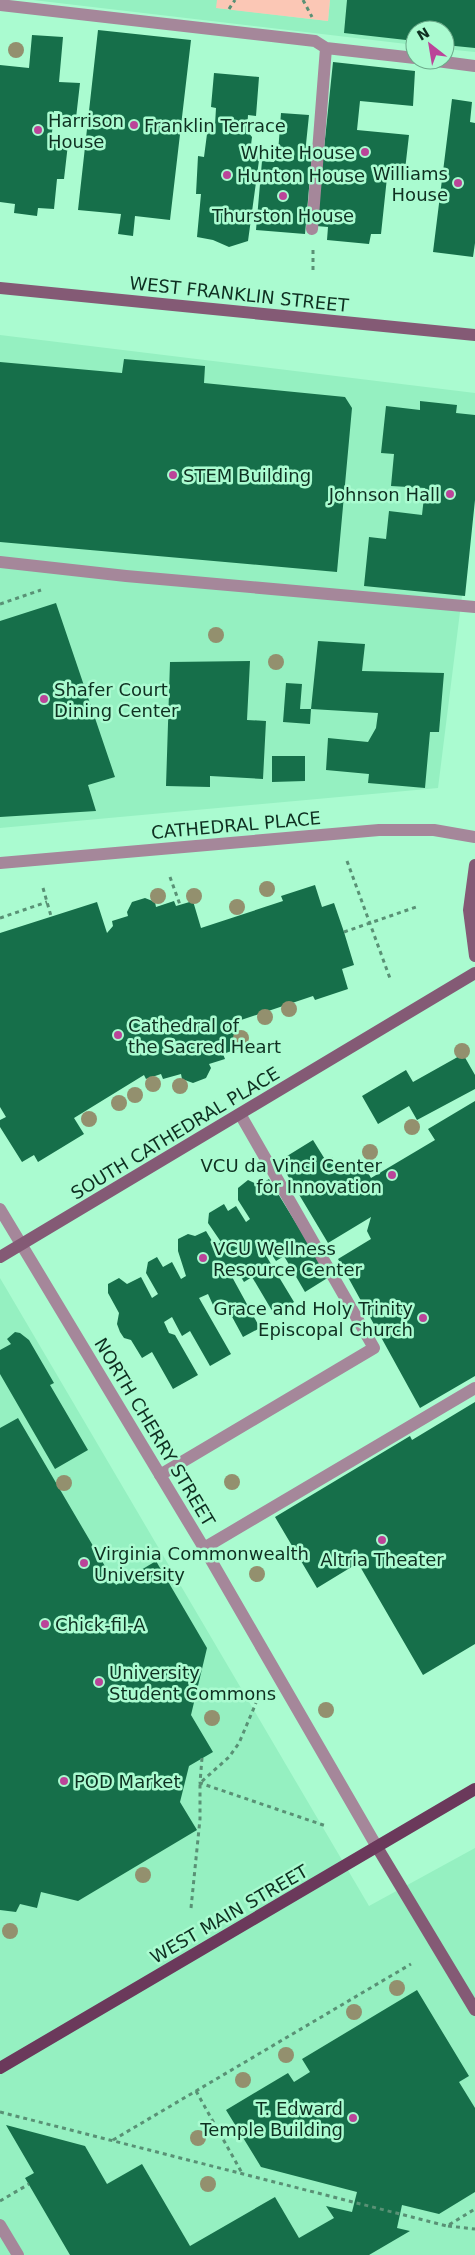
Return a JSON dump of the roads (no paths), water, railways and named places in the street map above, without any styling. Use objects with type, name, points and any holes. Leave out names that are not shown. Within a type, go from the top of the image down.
[{"type":"main road","name":"WEST MAIN STREET","points":[[0,2068],[475,1789]]},
{"type":"street","points":[[0,5],[315,41],[326,48],[405,57]]},
{"type":"street","points":[[312,229],[326,48]]},
{"type":"street","points":[[455,63],[475,66]]},
{"type":"street","name":"WEST FRANKLIN STREET","points":[[0,288],[475,335]]},
{"type":"street","points":[[0,562],[126,576],[475,607]]},
{"type":"street","name":"CATHEDRAL PLACE","points":[[0,863],[379,830],[434,830],[475,837]]},
{"type":"street","points":[[475,865],[469,910],[475,956]]},
{"type":"street","name":"SOUTH CATHEDRAL PLACE","points":[[0,1256],[475,973]]},
{"type":"street","points":[[160,1475],[374,1348],[240,1114]]},
{"type":"street","name":"NORTH CHERRY STREET","points":[[0,1209],[204,1548],[378,1847]]},
{"type":"street","points":[[204,1548],[475,1388]]},
{"type":"street","points":[[378,1847],[475,2010]]},
{"type":"street","points":[[0,2225],[18,2255]]},
{"type":"place","name":"Franklin Terrace","points":[[134,125]]},
{"type":"place","name":"Harrison House","points":[[38,130]]},
{"type":"place","name":"White House","points":[[365,152]]},
{"type":"place","name":"Hunton House","points":[[227,175]]},
{"type":"place","name":"Williams House","points":[[458,183]]},
{"type":"place","name":"Thurston House","points":[[283,196]]},
{"type":"place","name":"STEM Building","points":[[173,475]]},
{"type":"place","name":"Johnson Hall","points":[[450,494]]},
{"type":"place","name":"Shafer Court Dining Center","points":[[44,699]]},
{"type":"place","name":"Cathedral of the Sacred Heart","points":[[118,1035]]},
{"type":"place","name":"VCU da Vinci Center for Innovation","points":[[392,1175]]},
{"type":"place","name":"VCU Wellness Resource Center","points":[[203,1258]]},
{"type":"place","name":"Grace and Holy Trinity Episcopal Church","points":[[423,1318]]},
{"type":"place","name":"Altria Theater","points":[[382,1540]]},
{"type":"place","name":"Virginia Commonwealth University","points":[[84,1563]]},
{"type":"place","name":"Chick-fil-A","points":[[45,1624]]},
{"type":"place","name":"University Student Commons","points":[[99,1682]]},
{"type":"place","name":"POD Market","points":[[64,1781]]},
{"type":"place","name":"T. Edward Temple Building","points":[[353,2118]]}]
